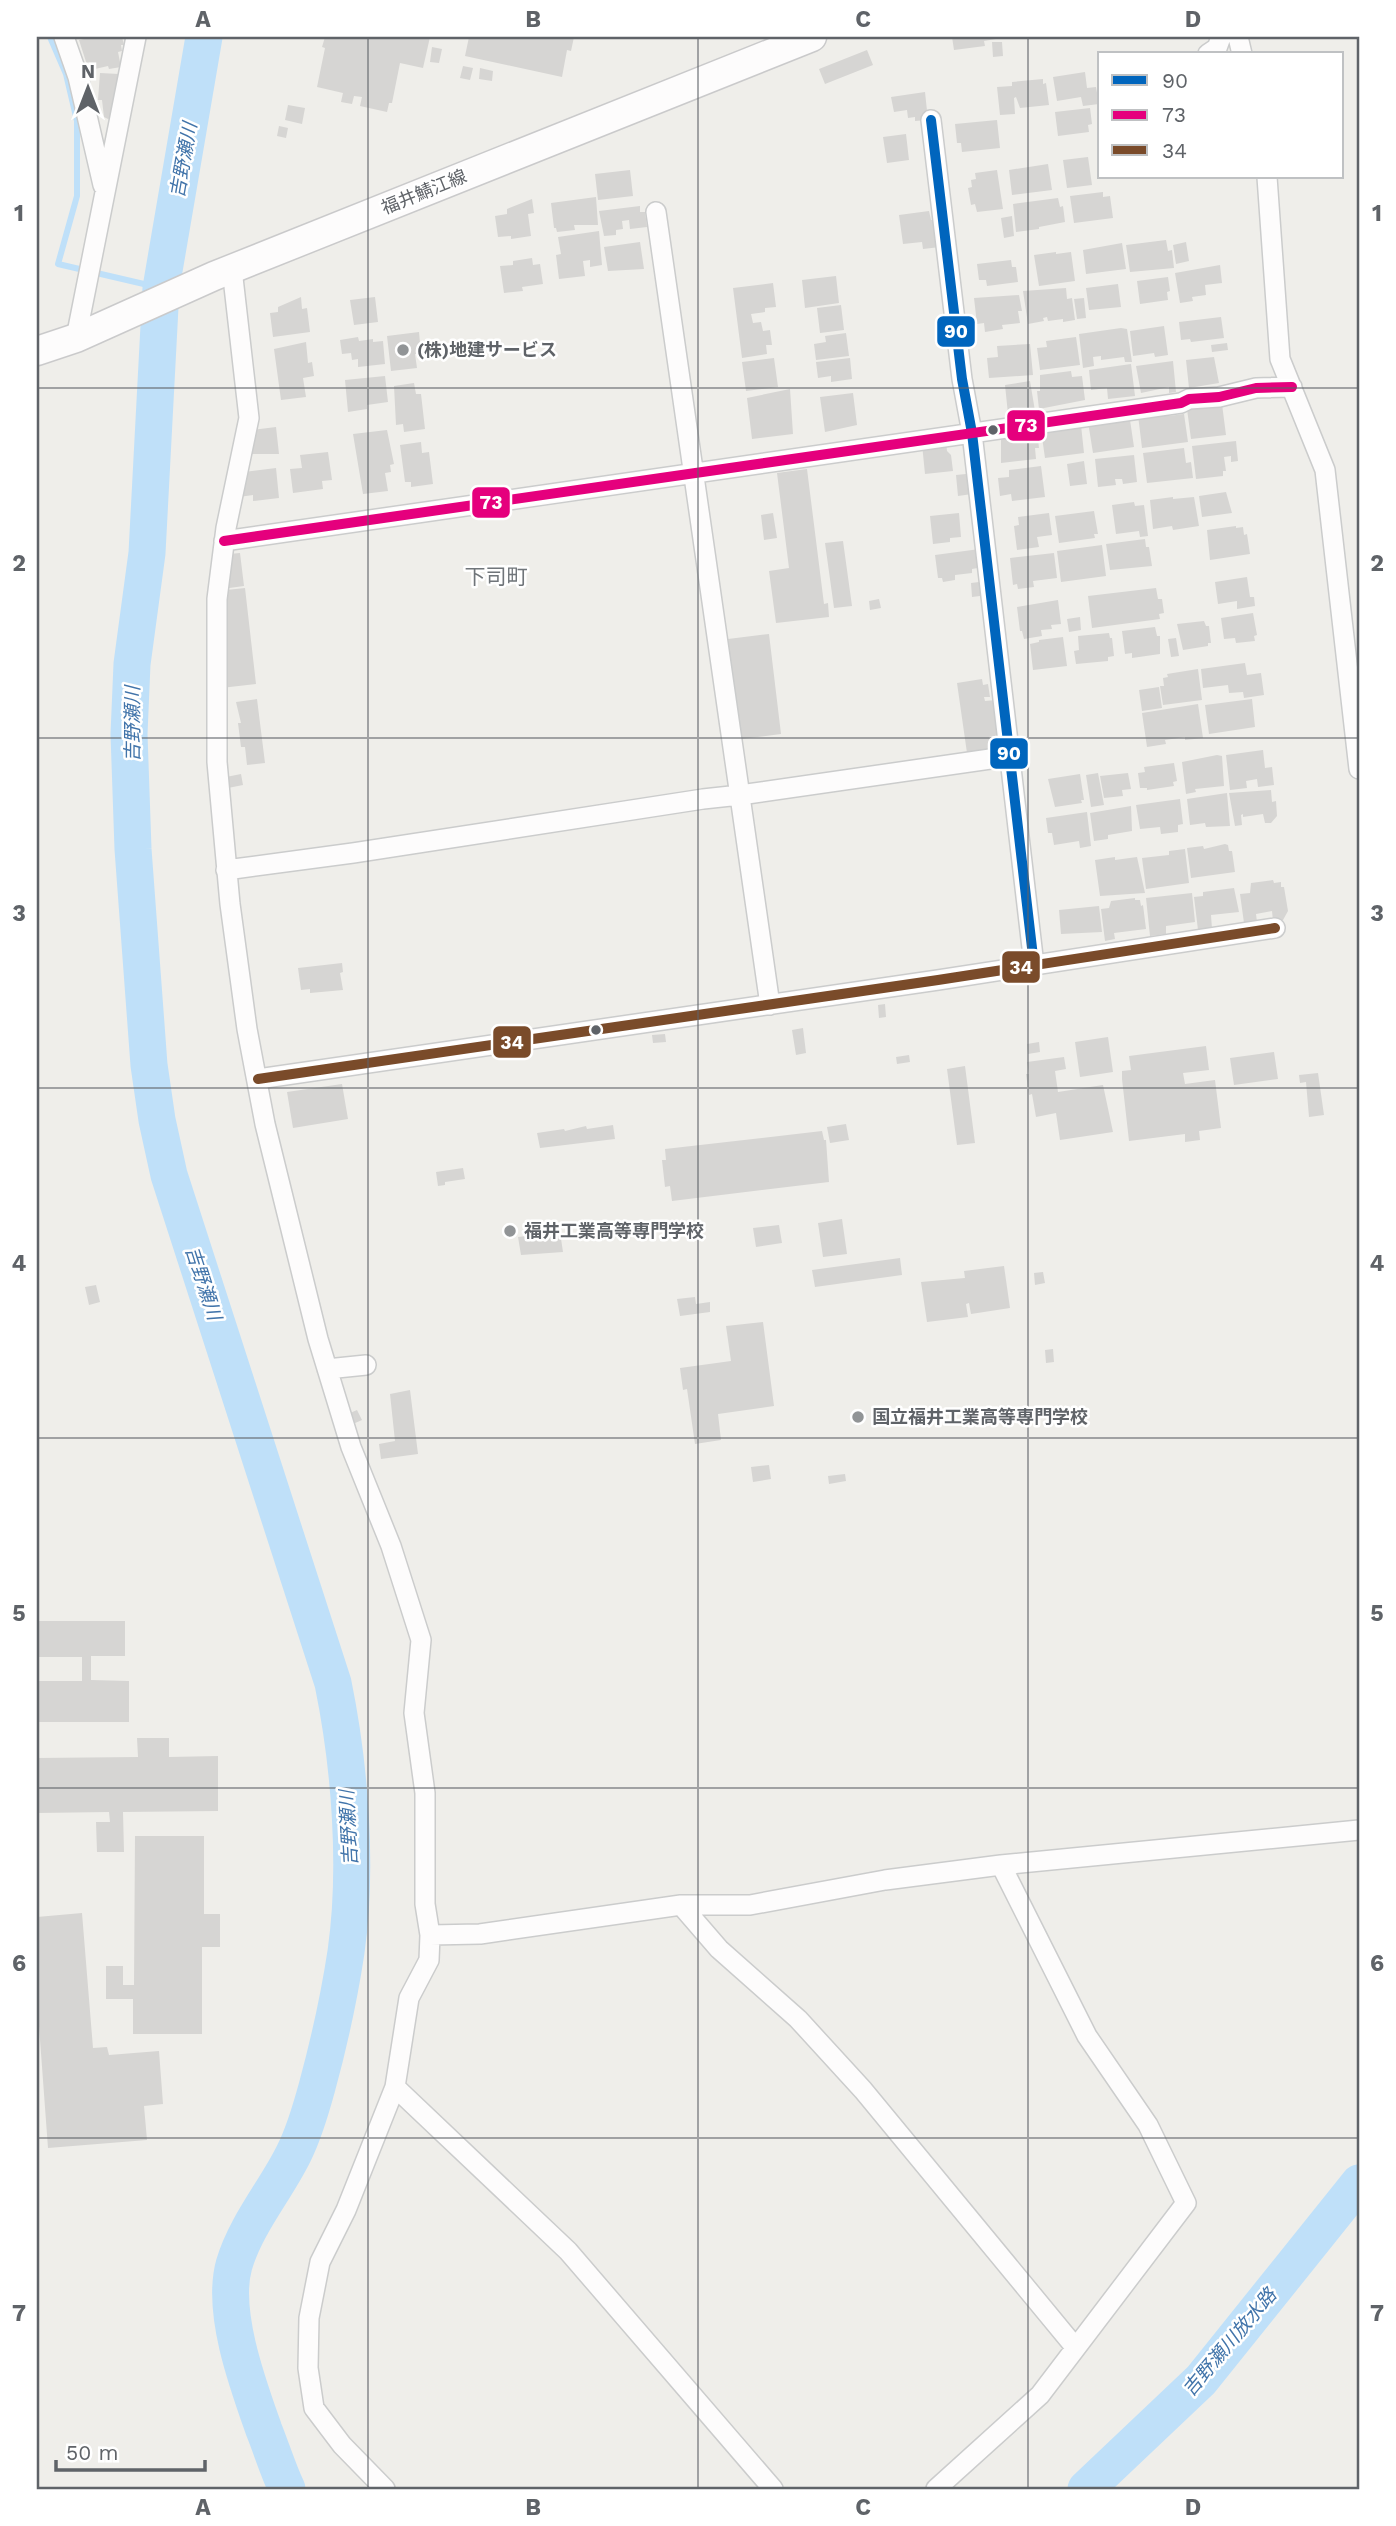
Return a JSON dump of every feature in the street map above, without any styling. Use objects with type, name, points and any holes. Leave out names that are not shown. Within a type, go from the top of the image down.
[{"type":"main road","name":"福井鯖江線","points":[[37,351],[87,333],[223,272],[812,37]]},
{"type":"street","points":[[64,37],[78,77],[104,190]]},
{"type":"street","points":[[87,333],[104,190],[136,37]]},
{"type":"street","points":[[1211,52],[1217,48],[1221,37]]},
{"type":"street","points":[[931,120],[962,379],[972,433],[1034,965]]},
{"type":"street","points":[[1266,178],[1280,359],[1325,470],[1359,769]]},
{"type":"street","points":[[656,212],[770,1004]]},
{"type":"street","points":[[223,272],[249,418],[224,541],[217,599],[217,762],[226,870],[247,1029],[269,1138],[327,1369],[351,1447],[391,1546],[421,1640],[414,1713],[425,1793],[425,1904],[430,1935],[429,1960],[409,1998],[396,2087],[351,2197],[320,2262],[309,2318],[308,2368],[314,2408],[342,2445],[385,2489]]},
{"type":"street","points":[[224,541],[1181,403],[1189,399],[1219,397],[1256,388],[1292,387]]},
{"type":"street","points":[[226,870],[1011,756]]},
{"type":"street","points":[[258,1079],[1275,928]]},
{"type":"street","points":[[327,1369],[366,1365]]},
{"type":"street","points":[[430,1935],[480,1934],[681,1905],[750,1905],[884,1880],[1000,1865],[1359,1830]]},
{"type":"street","points":[[936,2489],[1040,2395],[1186,2203],[1148,2125],[1087,2036],[1000,1865]]},
{"type":"street","points":[[681,1905],[719,1949],[798,2019],[863,2090],[1075,2347]]},
{"type":"street","points":[[396,2087],[568,2251],[773,2489]]},
{"type":"building","points":[[122,37],[124,45],[121,45],[122,51],[118,52],[121,67],[88,68],[79,40]]},
{"type":"building","points":[[325,37],[430,37],[423,68],[400,63],[392,103],[389,103],[387,112],[360,106],[362,97],[354,96],[352,104],[341,102],[343,93],[317,87]]},
{"type":"building","points":[[469,37],[574,37],[571,51],[567,50],[562,77],[465,56]]},
{"type":"building","points":[[952,37],[1002,38],[984,41],[985,46],[954,50]]},
{"type":"building","points":[[992,42],[1002,42],[1003,56],[993,57]]},
{"type":"building","points":[[432,47],[442,49],[439,63],[430,62]]},
{"type":"building","points":[[867,50],[873,65],[825,84],[819,69]]},
{"type":"building","points":[[463,66],[473,68],[470,80],[460,78]]},
{"type":"building","points":[[480,68],[493,71],[492,81],[479,79]]},
{"type":"building","points":[[1085,72],[1087,88],[1096,87],[1098,104],[1083,106],[1081,97],[1057,101],[1053,77]]},
{"type":"building","points":[[100,73],[119,74],[113,117],[108,119],[104,117],[102,100],[98,100]]},
{"type":"building","points":[[1043,79],[1049,105],[1020,108],[1016,97],[1015,114],[1000,115],[997,87],[1012,86],[1012,82]]},
{"type":"building","points":[[925,92],[928,120],[915,121],[915,117],[908,118],[907,110],[894,112],[891,97]]},
{"type":"building","points":[[288,105],[305,108],[302,124],[285,120]]},
{"type":"building","points":[[1090,108],[1092,124],[1088,125],[1089,132],[1058,136],[1055,112]]},
{"type":"building","points":[[997,120],[1000,148],[962,152],[961,143],[957,143],[955,124]]},
{"type":"building","points":[[279,126],[288,128],[286,138],[277,136]]},
{"type":"building","points":[[906,134],[909,160],[887,163],[883,137]]},
{"type":"building","points":[[1088,157],[1092,185],[1067,188],[1063,160]]},
{"type":"building","points":[[1048,164],[1052,190],[1012,195],[1009,170]]},
{"type":"building","points":[[630,170],[633,196],[598,200],[595,174]]},
{"type":"building","points":[[997,170],[1003,209],[977,212],[975,204],[971,205],[968,188],[972,187],[971,180],[976,179],[975,173]]},
{"type":"building","points":[[1103,192],[1103,197],[1110,196],[1113,218],[1074,223],[1070,196]]},
{"type":"building","points":[[596,197],[598,225],[574,225],[575,230],[557,232],[554,228],[551,203]]},
{"type":"building","points":[[1058,198],[1060,207],[1063,206],[1065,222],[1016,232],[1013,204]]},
{"type":"building","points":[[532,199],[534,213],[528,214],[531,236],[511,239],[511,236],[498,237],[495,216],[507,214],[507,209]]},
{"type":"building","points":[[640,206],[640,212],[645,212],[647,227],[630,229],[629,220],[622,221],[623,229],[616,230],[616,235],[604,236],[599,211]]},
{"type":"building","points":[[929,211],[931,220],[936,220],[940,247],[923,249],[922,242],[903,244],[899,215]]},
{"type":"building","points":[[1012,216],[1014,236],[1004,238],[1001,218]]},
{"type":"building","points":[[599,231],[602,265],[590,267],[590,260],[583,261],[585,276],[559,279],[556,255],[561,254],[558,237]]},
{"type":"building","points":[[1166,240],[1168,251],[1172,250],[1174,268],[1130,272],[1126,245]]},
{"type":"building","points":[[640,242],[644,269],[608,271],[604,247]]},
{"type":"building","points":[[1186,242],[1189,261],[1176,264],[1173,245]]},
{"type":"building","points":[[1122,243],[1126,269],[1086,274],[1083,250]]},
{"type":"building","points":[[1071,252],[1075,281],[1039,286],[1034,255]]},
{"type":"building","points":[[532,258],[533,265],[540,264],[543,284],[522,287],[523,291],[504,293],[500,266],[513,265],[513,261]]},
{"type":"building","points":[[1011,260],[1012,267],[1016,267],[1018,282],[987,286],[986,280],[979,280],[977,264]]},
{"type":"building","points":[[1220,265],[1222,283],[1205,285],[1206,295],[1192,297],[1193,301],[1180,303],[1175,273]]},
{"type":"building","points":[[836,276],[839,303],[805,308],[802,280]]},
{"type":"building","points":[[1168,277],[1168,300],[1140,304],[1137,281]]},
{"type":"building","points":[[773,283],[776,307],[751,314],[753,323],[761,322],[763,331],[770,330],[772,345],[766,345],[767,354],[742,358],[733,288]]},
{"type":"building","points":[[1118,284],[1121,307],[1089,310],[1086,288]]},
{"type":"building","points":[[1066,288],[1067,299],[1072,298],[1075,320],[1048,321],[1047,317],[1043,318],[1044,321],[1028,324],[1023,291]]},
{"type":"building","points":[[1019,295],[1022,311],[1018,311],[1020,323],[1002,325],[1003,329],[985,332],[984,323],[977,324],[974,298]]},
{"type":"building","points":[[301,297],[302,309],[307,308],[310,332],[273,337],[270,313],[278,312],[278,307]]},
{"type":"building","points":[[375,297],[378,322],[354,325],[350,300]]},
{"type":"building","points":[[1084,298],[1086,318],[1077,319],[1074,299]]},
{"type":"building","points":[[841,305],[844,330],[820,333],[817,308]]},
{"type":"building","points":[[1221,317],[1224,338],[1191,342],[1190,339],[1181,340],[1179,322]]},
{"type":"building","points":[[1164,326],[1168,355],[1155,357],[1154,353],[1133,356],[1130,331]]},
{"type":"building","points":[[1127,329],[1132,362],[1125,362],[1124,357],[1101,360],[1101,356],[1093,357],[1094,366],[1083,368],[1079,334]]},
{"type":"building","points":[[419,332],[421,354],[415,354],[417,368],[391,371],[387,336]]},
{"type":"building","points":[[846,333],[849,356],[816,360],[814,344],[826,342],[825,336]]},
{"type":"building","points":[[358,337],[359,341],[383,341],[385,364],[358,367],[358,359],[352,360],[351,353],[342,354],[340,340]]},
{"type":"building","points":[[1076,337],[1080,365],[1040,370],[1037,348],[1047,347],[1046,341]]},
{"type":"building","points":[[306,342],[308,363],[312,362],[314,376],[303,378],[306,397],[281,400],[274,349]]},
{"type":"building","points":[[1227,343],[1228,350],[1212,352],[1211,345]]},
{"type":"building","points":[[1030,344],[1033,375],[989,378],[987,358],[998,357],[997,346]]},
{"type":"building","points":[[1214,357],[1219,383],[1189,388],[1186,360]]},
{"type":"building","points":[[774,358],[778,387],[746,391],[742,362]]},
{"type":"building","points":[[850,358],[852,379],[831,382],[831,376],[818,378],[816,362]]},
{"type":"building","points":[[1173,361],[1176,392],[1169,393],[1169,387],[1141,393],[1136,366]]},
{"type":"building","points":[[1131,364],[1135,396],[1108,399],[1107,388],[1091,390],[1089,370]]},
{"type":"building","points":[[1071,371],[1072,377],[1082,376],[1085,400],[1039,409],[1037,391],[1040,391],[1040,375]]},
{"type":"building","points":[[385,376],[388,402],[367,405],[367,409],[348,412],[345,380]]},
{"type":"building","points":[[1030,381],[1035,411],[1008,414],[1005,385]]},
{"type":"building","points":[[414,383],[416,394],[421,394],[425,429],[404,432],[403,424],[396,425],[394,386]]},
{"type":"building","points":[[790,389],[793,434],[752,439],[747,398]]},
{"type":"building","points":[[853,393],[857,425],[825,432],[820,397]]},
{"type":"building","points":[[1222,404],[1226,435],[1191,439],[1187,409]]},
{"type":"building","points":[[1168,411],[1169,416],[1184,414],[1188,442],[1142,448],[1138,415]]},
{"type":"building","points":[[1121,418],[1122,422],[1130,420],[1134,447],[1093,453],[1088,422]]},
{"type":"building","points":[[1081,425],[1084,453],[1045,458],[1041,430]]},
{"type":"building","points":[[276,427],[279,454],[247,454],[244,431]]},
{"type":"building","points":[[1037,429],[1039,448],[1035,448],[1036,459],[1001,463],[1001,433]]},
{"type":"building","points":[[387,430],[394,464],[390,465],[391,472],[385,473],[388,491],[363,494],[353,434]]},
{"type":"building","points":[[1236,441],[1238,461],[1231,462],[1231,456],[1224,457],[1226,471],[1223,471],[1223,476],[1196,479],[1192,446]]},
{"type":"building","points":[[421,442],[422,453],[429,452],[433,484],[411,487],[411,482],[405,482],[400,445]]},
{"type":"building","points":[[946,442],[953,471],[925,474],[922,444]]},
{"type":"building","points":[[1184,448],[1186,463],[1191,462],[1193,478],[1147,483],[1143,453]]},
{"type":"building","points":[[328,452],[332,480],[322,481],[323,489],[293,493],[290,469],[302,468],[300,455]]},
{"type":"building","points":[[1134,455],[1137,482],[1123,484],[1122,479],[1115,479],[1116,485],[1098,487],[1095,459]]},
{"type":"building","points":[[1084,461],[1087,484],[1070,486],[1067,464]]},
{"type":"building","points":[[1041,466],[1045,497],[1012,501],[1011,494],[1000,496],[998,478],[1009,477],[1009,470]]},
{"type":"building","points":[[276,468],[279,498],[253,501],[253,495],[239,497],[236,473]]},
{"type":"building","points":[[807,469],[824,604],[828,603],[829,617],[776,623],[769,571],[789,568],[777,473]]},
{"type":"building","points":[[976,473],[979,493],[958,496],[956,475]]},
{"type":"building","points":[[1226,492],[1232,513],[1202,517],[1199,496]]},
{"type":"building","points":[[1194,497],[1199,526],[1173,530],[1172,526],[1153,529],[1150,500]]},
{"type":"building","points":[[1134,502],[1135,506],[1144,505],[1148,536],[1140,537],[1139,531],[1116,534],[1112,505]]},
{"type":"building","points":[[1094,511],[1098,534],[1094,534],[1095,538],[1059,543],[1055,516]]},
{"type":"building","points":[[773,513],[777,538],[764,540],[761,515]]},
{"type":"building","points":[[959,513],[961,537],[950,538],[950,542],[933,544],[930,516]]},
{"type":"building","points":[[1049,513],[1052,535],[1037,537],[1039,547],[1017,550],[1014,526],[1019,525],[1018,517]]},
{"type":"building","points":[[1243,527],[1244,535],[1247,534],[1250,554],[1210,560],[1207,530]]},
{"type":"building","points":[[1145,539],[1152,566],[1110,570],[1106,544]]},
{"type":"building","points":[[843,541],[852,606],[834,608],[825,543]]},
{"type":"building","points":[[1102,545],[1106,576],[1061,582],[1057,551]]},
{"type":"building","points":[[987,548],[989,566],[972,569],[972,573],[955,575],[955,580],[943,582],[942,578],[938,578],[935,555]]},
{"type":"building","points":[[240,553],[244,586],[222,589],[218,555]]},
{"type":"building","points":[[1054,553],[1057,578],[1033,581],[1034,587],[1018,589],[1017,584],[1013,585],[1010,558]]},
{"type":"building","points":[[1247,577],[1250,597],[1254,597],[1255,606],[1237,609],[1237,601],[1218,604],[1215,582]]},
{"type":"building","points":[[987,581],[988,595],[972,597],[971,583]]},
{"type":"building","points":[[245,588],[256,684],[221,688],[217,591]]},
{"type":"building","points":[[1156,588],[1158,599],[1162,599],[1164,613],[1159,614],[1160,619],[1092,628],[1088,596]]},
{"type":"building","points":[[879,599],[881,608],[870,610],[869,601]]},
{"type":"building","points":[[1058,600],[1061,624],[1051,625],[1052,629],[1041,630],[1042,636],[1024,639],[1020,631],[1017,607]]},
{"type":"building","points":[[1253,613],[1257,635],[1254,636],[1255,641],[1236,643],[1235,638],[1224,639],[1221,618]]},
{"type":"building","points":[[1080,617],[1081,630],[1069,632],[1067,619]]},
{"type":"building","points":[[1204,621],[1206,626],[1209,626],[1211,643],[1208,643],[1208,646],[1183,650],[1177,624]]},
{"type":"building","points":[[1155,627],[1157,636],[1160,636],[1160,654],[1132,658],[1132,653],[1125,654],[1122,631]]},
{"type":"building","points":[[1109,633],[1114,656],[1108,657],[1108,661],[1076,664],[1074,651],[1079,650],[1078,636]]},
{"type":"building","points":[[769,634],[781,734],[741,739],[728,639]]},
{"type":"building","points":[[1063,637],[1067,666],[1033,670],[1030,644]]},
{"type":"building","points":[[1176,638],[1179,656],[1171,657],[1168,639]]},
{"type":"building","points":[[1245,663],[1247,675],[1261,673],[1264,695],[1244,698],[1243,692],[1229,693],[1228,685],[1203,688],[1201,669]]},
{"type":"building","points":[[1198,669],[1202,700],[1163,705],[1160,686],[1164,686],[1163,678],[1168,677],[1167,674]]},
{"type":"building","points":[[982,679],[983,685],[988,684],[990,697],[984,697],[985,701],[996,700],[1000,735],[989,737],[991,757],[968,760],[957,683]]},
{"type":"building","points":[[1159,687],[1162,708],[1142,711],[1139,690]]},
{"type":"building","points":[[257,699],[265,763],[247,765],[245,747],[241,747],[238,723],[241,723],[236,702]]},
{"type":"building","points":[[1252,699],[1255,727],[1209,734],[1205,705]]},
{"type":"building","points":[[1198,704],[1203,738],[1165,740],[1166,744],[1147,747],[1142,713]]},
{"type":"building","points":[[1263,750],[1265,768],[1272,767],[1274,785],[1258,787],[1257,779],[1246,781],[1247,788],[1230,790],[1226,755]]},
{"type":"building","points":[[1222,756],[1224,786],[1195,789],[1196,792],[1186,794],[1182,762]]},
{"type":"building","points":[[1174,763],[1177,781],[1173,782],[1174,786],[1147,790],[1140,788],[1138,773],[1145,772],[1144,767]]},
{"type":"building","points":[[1098,773],[1104,805],[1091,807],[1086,775]]},
{"type":"building","points":[[1128,773],[1131,789],[1122,790],[1123,796],[1104,798],[1100,776]]},
{"type":"building","points":[[241,774],[243,785],[223,789],[221,778]]},
{"type":"building","points":[[1080,774],[1084,800],[1081,800],[1082,803],[1055,807],[1048,779]]},
{"type":"building","points":[[1271,790],[1272,802],[1276,801],[1277,816],[1271,823],[1265,823],[1263,814],[1243,817],[1243,814],[1242,825],[1235,826],[1229,793]]},
{"type":"building","points":[[1227,793],[1230,826],[1206,827],[1205,823],[1190,825],[1187,799]]},
{"type":"building","points":[[1180,799],[1183,824],[1178,825],[1178,832],[1161,834],[1160,827],[1140,829],[1136,805]]},
{"type":"building","points":[[1131,806],[1132,831],[1108,835],[1108,839],[1094,841],[1090,813]]},
{"type":"building","points":[[1087,812],[1091,846],[1080,848],[1079,841],[1054,845],[1052,833],[1048,833],[1046,818]]},
{"type":"building","points":[[1228,845],[1229,851],[1232,851],[1235,872],[1191,878],[1187,848],[1203,846],[1204,849]]},
{"type":"building","points":[[1185,849],[1189,883],[1146,889],[1142,858],[1169,855],[1169,851]]},
{"type":"building","points":[[1115,857],[1115,860],[1137,857],[1145,893],[1100,896],[1095,860]]},
{"type":"building","points":[[1273,880],[1274,883],[1281,882],[1281,887],[1284,887],[1288,911],[1283,920],[1273,921],[1272,911],[1256,914],[1257,922],[1244,923],[1240,894],[1250,893],[1251,883]]},
{"type":"building","points":[[1234,888],[1239,912],[1211,915],[1212,929],[1198,930],[1194,897],[1203,896],[1203,892]]},
{"type":"building","points":[[1192,893],[1195,922],[1166,926],[1166,934],[1150,936],[1146,898]]},
{"type":"building","points":[[1135,898],[1143,905],[1146,929],[1114,933],[1115,939],[1105,941],[1101,909],[1109,908],[1111,901]]},
{"type":"building","points":[[1099,906],[1102,932],[1061,934],[1059,910]]},
{"type":"building","points":[[342,963],[343,972],[340,973],[343,990],[310,993],[310,989],[301,990],[298,968]]},
{"type":"building","points":[[885,1004],[886,1017],[879,1018],[878,1005]]},
{"type":"building","points":[[803,1028],[806,1053],[796,1055],[792,1030]]},
{"type":"building","points":[[665,1034],[666,1042],[653,1043],[652,1035]]},
{"type":"building","points":[[1108,1037],[1113,1072],[1080,1077],[1075,1042]]},
{"type":"building","points":[[1039,1042],[1040,1052],[1028,1054],[1027,1044]]},
{"type":"building","points":[[1206,1046],[1209,1070],[1183,1073],[1185,1084],[1215,1080],[1221,1128],[1199,1131],[1200,1140],[1185,1142],[1185,1134],[1129,1141],[1122,1071],[1131,1070],[1129,1056]]},
{"type":"building","points":[[1274,1052],[1278,1079],[1234,1085],[1230,1058]]},
{"type":"building","points":[[909,1055],[910,1062],[897,1064],[896,1057]]},
{"type":"building","points":[[1064,1057],[1066,1069],[1055,1071],[1058,1092],[1103,1085],[1113,1132],[1060,1140],[1056,1113],[1036,1117],[1032,1094],[1029,1095],[1027,1062]]},
{"type":"building","points":[[965,1066],[975,1143],[957,1145],[947,1069]]},
{"type":"building","points":[[1318,1073],[1324,1115],[1309,1117],[1306,1082],[1300,1083],[1299,1075]]},
{"type":"building","points":[[342,1084],[348,1119],[293,1128],[287,1092]]},
{"type":"building","points":[[846,1124],[849,1140],[830,1143],[827,1127]]},
{"type":"building","points":[[613,1125],[615,1139],[540,1148],[537,1133]]},
{"type":"building","points":[[822,1131],[826,1140],[829,1182],[672,1201],[670,1186],[665,1187],[662,1160],[666,1160],[665,1149]]},
{"type":"building","points":[[463,1168],[465,1179],[445,1182],[445,1185],[438,1186],[436,1172]]},
{"type":"building","points":[[842,1219],[847,1254],[823,1257],[818,1223]]},
{"type":"building","points":[[779,1225],[782,1243],[756,1247],[753,1228]]},
{"type":"building","points":[[560,1232],[563,1252],[521,1255],[518,1237]]},
{"type":"building","points":[[900,1258],[902,1275],[815,1287],[812,1270]]},
{"type":"building","points":[[1004,1266],[1010,1308],[971,1314],[969,1303],[966,1304],[968,1317],[927,1322],[921,1282],[965,1278],[964,1271]]},
{"type":"building","points":[[1043,1272],[1045,1283],[1035,1285],[1034,1273]]},
{"type":"building","points":[[96,1285],[100,1302],[89,1305],[85,1287]]},
{"type":"building","points":[[695,1297],[696,1304],[710,1302],[710,1312],[680,1316],[677,1299]]},
{"type":"building","points":[[763,1322],[774,1406],[718,1414],[721,1440],[695,1444],[687,1389],[683,1390],[680,1368],[731,1361],[726,1326]]},
{"type":"building","points":[[1053,1349],[1054,1362],[1046,1363],[1045,1350]]},
{"type":"building","points":[[410,1390],[418,1454],[381,1459],[379,1444],[395,1441],[390,1394]]},
{"type":"building","points":[[357,1410],[362,1420],[346,1427],[341,1417]]},
{"type":"building","points":[[769,1465],[771,1479],[753,1482],[751,1467]]},
{"type":"building","points":[[845,1474],[846,1481],[829,1484],[828,1476]]},
{"type":"building","points":[[37,1621],[125,1621],[125,1656],[91,1656],[91,1680],[129,1681],[129,1722],[37,1722],[37,1681],[82,1681],[82,1657],[37,1657]]},
{"type":"building","points":[[137,1738],[169,1738],[169,1757],[218,1756],[218,1811],[123,1812],[124,1852],[97,1852],[96,1822],[110,1822],[109,1812],[37,1813],[37,1758],[138,1757]]},
{"type":"building","points":[[135,1836],[204,1836],[204,1914],[220,1914],[220,1947],[202,1947],[202,2034],[133,2034],[133,1999],[106,1999],[106,1966],[123,1966],[123,1985],[134,1985]]},
{"type":"building","points":[[82,1913],[93,2048],[107,2047],[109,2055],[159,2051],[163,2104],[144,2106],[147,2140],[48,2148],[37,1999],[37,1917]]},
{"type":"waterway","points":[[50,37],[66,74],[77,121],[77,196],[58,264],[161,288]]},
{"type":"waterway","name":"吉野瀬川","points":[[204,37],[161,288],[147,553],[132,664],[129,734],[133,849],[149,1065],[157,1120],[169,1175],[333,1683],[348,1782],[352,1852],[350,1920],[330,2037],[301,2137],[287,2167],[246,2235],[234,2265],[231,2284],[234,2326],[244,2370],[287,2489]]},
{"type":"waterway","name":"吉野瀬川放水路","points":[[1086,2489],[1201,2380],[1359,2183]]},
{"type":"transit line","name":"90","points":[[931,120],[962,379],[972,433],[1034,965]]},
{"type":"transit line","name":"73","points":[[224,541],[1181,403],[1189,399],[1219,397],[1256,388],[1292,387]]},
{"type":"transit line","name":"34","points":[[258,1079],[1275,928]]},
{"type":"place","name":"(株)地建サービス","points":[[403,350]]},
{"type":"place","name":"福井工業高等専門学校","points":[[510,1231]]},
{"type":"place","name":"国立福井工業高等専門学校","points":[[858,1417]]},
{"type":"district","name":"下司町","points":[[496,577]]}]
